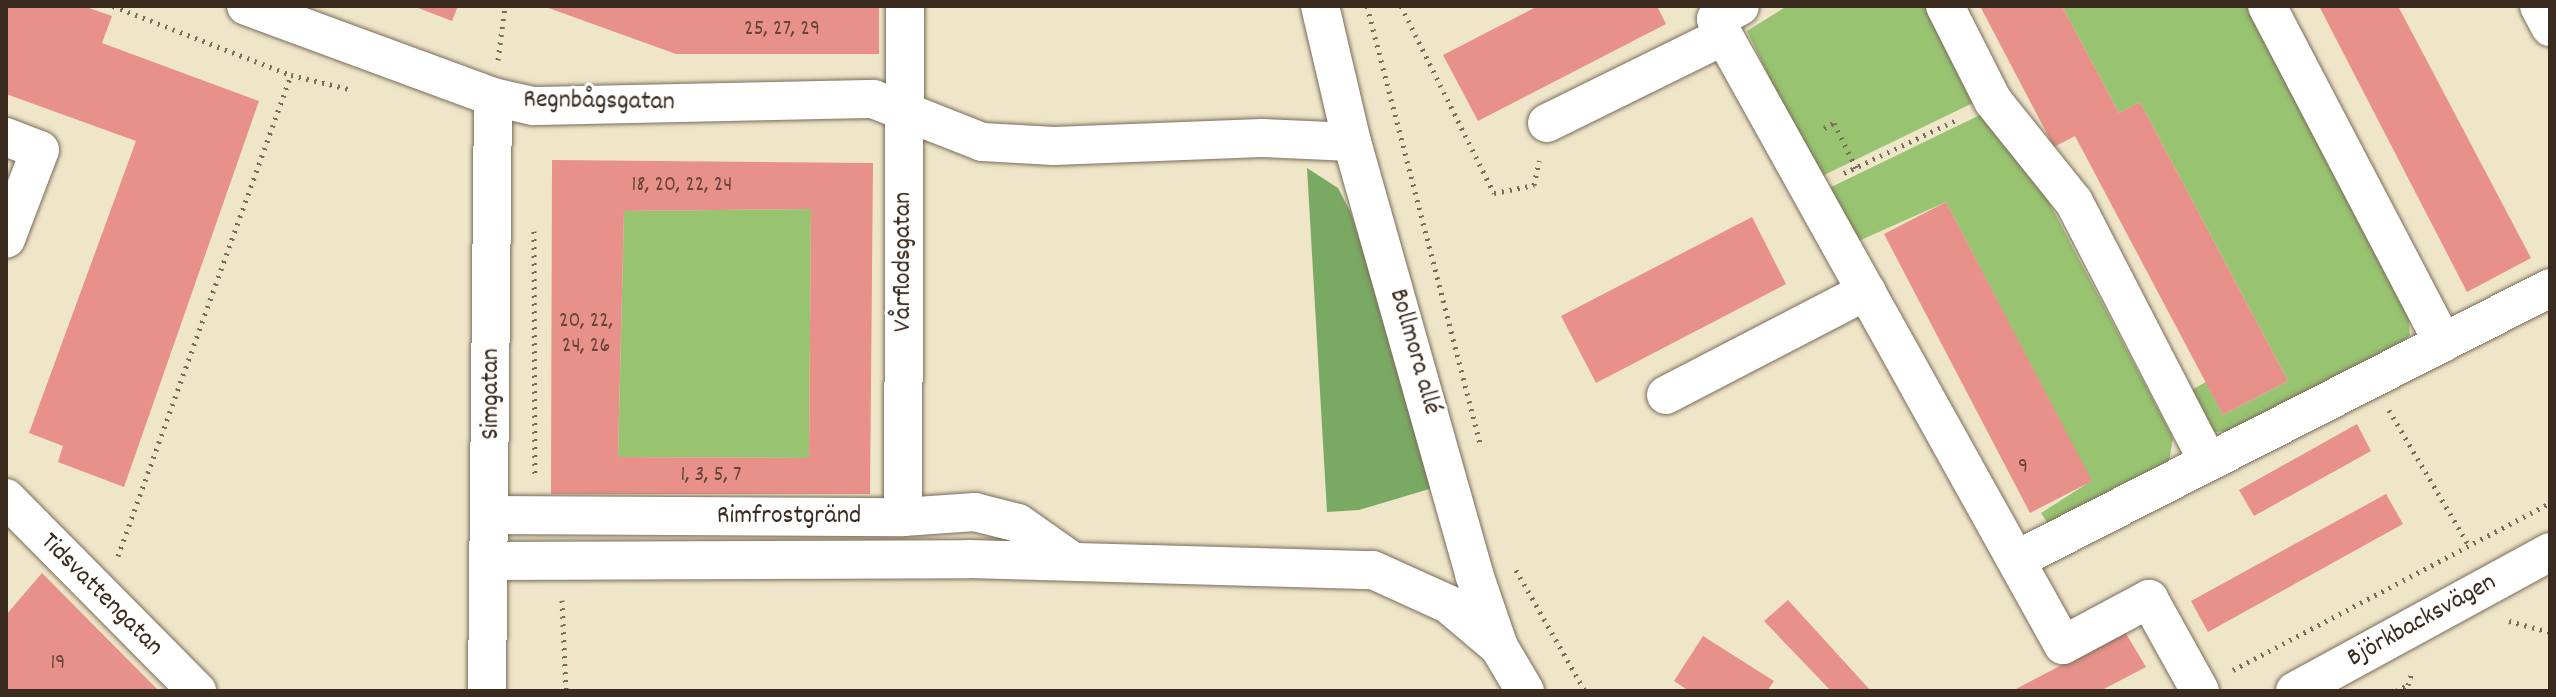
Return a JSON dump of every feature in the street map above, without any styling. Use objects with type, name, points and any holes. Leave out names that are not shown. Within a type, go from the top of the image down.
[{"type":"street","name":"Regnbågsgatan","points":[[246,6],[493,97],[533,106],[889,104]]},
{"type":"street","name":"Vårflodsgatan","points":[[903,517],[889,104],[905,6]]},
{"type":"street","name":"Bollmora allé","points":[[1320,6],[1352,142],[1499,647],[1525,691]]},
{"type":"street","points":[[1945,6],[1993,101],[2074,202],[2208,462]]},
{"type":"street","points":[[2267,6],[2443,343]]},
{"type":"street","points":[[2539,6],[2550,27]]},
{"type":"street","points":[[1547,123],[1732,21],[1811,190],[2063,645],[2149,599],[2199,690]]},
{"type":"street","name":"Simgatan","points":[[487,691],[492,515],[493,97]]},
{"type":"street","points":[[889,104],[982,142],[1054,146],[1262,138],[1352,142]]},
{"type":"street","points":[[6,137],[40,150],[6,239]]},
{"type":"street","points":[[2016,560],[2373,382],[2550,288]]},
{"type":"street","points":[[1666,395],[1867,291]]},
{"type":"street","name":"Tidsvattengatan","points":[[6,498],[197,691]]},
{"type":"street","name":"Rimfrostgränd","points":[[492,515],[903,517],[975,512],[1018,523],[1072,561]]},
{"type":"street","name":"Björkbacksvägen","points":[[2295,691],[2550,552]]},
{"type":"street","name":"Rimfrostgränd","points":[[491,561],[1072,561],[1373,570],[1448,604],[1499,647]]},
{"type":"path","points":[[493,97],[505,6]]},
{"type":"path","points":[[1367,6],[1480,430],[1482,457]]},
{"type":"path","points":[[1401,6],[1494,193],[1534,185],[1547,123]]},
{"type":"path","points":[[100,596],[128,533],[291,75]]},
{"type":"path","points":[[1811,190],[1993,101]]},
{"type":"path","points":[[1824,128],[1834,123],[1856,168]]},
{"type":"path","points":[[534,214],[535,484]]},
{"type":"path","points":[[2373,382],[2468,544]]},
{"type":"path","points":[[2199,690],[2550,503]]},
{"type":"path","points":[[1514,566],[1585,691]]},
{"type":"path","points":[[561,584],[566,691]]},
{"type":"path","points":[[2496,626],[2510,621],[2550,632]]},
{"type":"path","points":[[2396,691],[2408,685],[2413,670]]},
{"type":"green space","points":[[1787,6],[1925,6],[1979,100],[1818,178],[1747,31]]},
{"type":"green space","points":[[2062,6],[2254,6],[2408,309],[2410,335],[2401,345],[2230,431],[2214,432],[2198,424],[2184,394],[2206,382],[2223,415],[2288,381],[2140,102],[2119,113]]},
{"type":"green space","points":[[1982,114],[2040,185],[2173,438],[2169,462],[2050,527],[2041,513],[2091,481],[1946,202],[1852,244],[1823,191]]},
{"type":"green space","points":[[1307,168],[1338,188],[1351,213],[1436,487],[1359,510],[1327,512]]},
{"type":"green space","points":[[811,209],[809,458],[618,457],[624,211]]},
{"type":"building","points":[[6,6],[83,6],[112,16],[102,43],[259,101],[124,487],[58,462],[63,446],[29,433],[136,141],[6,94]]},
{"type":"building","points":[[413,6],[458,6],[452,21]]},
{"type":"building","points":[[543,6],[879,6],[879,54],[676,54]]},
{"type":"building","points":[[1538,6],[1657,6],[1666,24],[1478,121],[1443,55]]},
{"type":"building","points":[[1980,6],[2062,6],[2119,113],[2140,102],[2288,381],[2223,415],[2075,136],[2054,147]]},
{"type":"building","points":[[2319,6],[2398,6],[2531,258],[2467,292]]},
{"type":"building","points":[[552,160],[873,163],[870,494],[551,494]],"holes":[[[811,209],[809,458],[618,457],[624,211]]]},
{"type":"building","points":[[1946,202],[2092,481],[2030,513],[1884,234]]},
{"type":"building","points":[[1752,217],[1786,284],[1596,383],[1561,316]]},
{"type":"building","points":[[2357,424],[2371,451],[2254,516],[2239,490]]},
{"type":"building","points":[[2386,494],[2403,524],[2208,632],[2191,601]]},
{"type":"building","points":[[42,573],[159,691],[6,691],[6,615]]},
{"type":"building","points":[[1788,600],[1871,691],[1831,691],[1764,621]]},
{"type":"building","points":[[2125,632],[2146,667],[2100,691],[2012,691]]},
{"type":"building","points":[[1703,636],[1774,681],[1767,691],[1689,691],[1674,681]]}]
